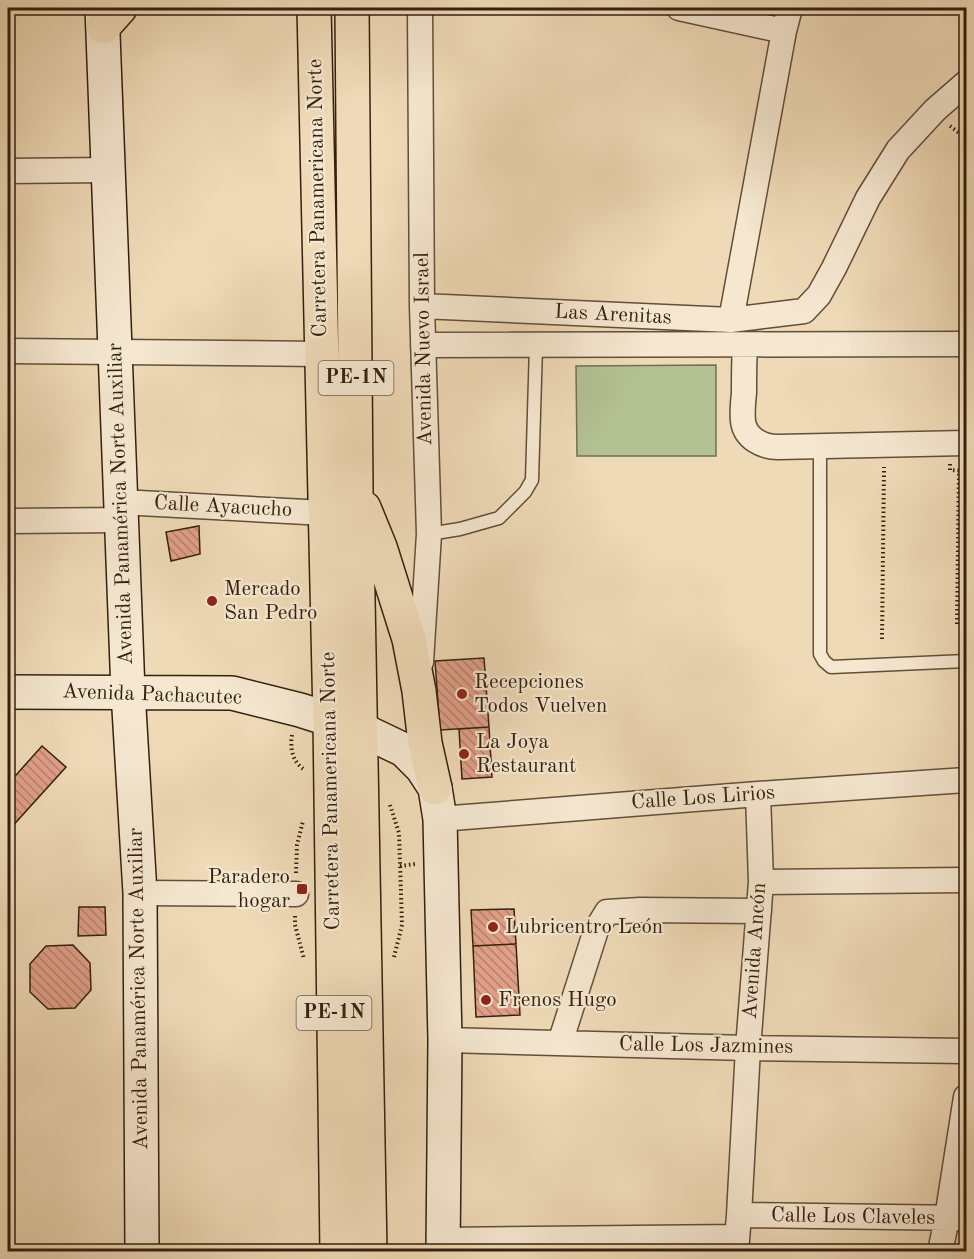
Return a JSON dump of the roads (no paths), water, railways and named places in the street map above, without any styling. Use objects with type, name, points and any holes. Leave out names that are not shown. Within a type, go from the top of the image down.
[{"type":"highway","name":"Carretera Panamericana Norte","points":[[314,8],[325,513],[345,724],[370,1251]]},
{"type":"highway","name":"Carretera Panamericana Norte","points":[[337,1251],[345,724],[356,490],[352,8]]},
{"type":"highway","points":[[356,490],[380,547],[408,639],[419,691],[425,742],[438,803]]},
{"type":"main road","name":"Avenida Panamérica Norte Auxiliar","points":[[108,14],[108,170],[128,692],[140,893],[142,1251]]},
{"type":"main road","name":"Avenida Pachacutec","points":[[8,692],[232,693],[291,708],[345,724],[404,750],[422,768],[438,803]]},
{"type":"main road","points":[[438,803],[445,1040],[443,1246]]},
{"type":"street","name":"Avenida Nuevo Israel","points":[[419,691],[429,534],[422,306],[420,8]]},
{"type":"street","points":[[679,8],[784,31]]},
{"type":"street","points":[[731,320],[789,8]]},
{"type":"street","name":"Las Arenitas","points":[[422,306],[731,320],[804,311],[819,295],[868,198],[898,150],[935,110],[966,83]]},
{"type":"street","points":[[8,171],[108,170]]},
{"type":"street","points":[[423,345],[966,344]]},
{"type":"street","points":[[745,345],[743,423],[755,441],[762,445],[770,447],[966,443]]},
{"type":"street","points":[[8,351],[322,354]]},
{"type":"street","name":"Calle Ayacucho","points":[[8,521],[121,511],[325,513]]},
{"type":"street","name":"Calle Los Lirios","points":[[438,803],[758,794],[966,780]]},
{"type":"street","name":"Avenida Ancón","points":[[737,1235],[761,882],[758,794]]},
{"type":"street","points":[[761,882],[966,880]]},
{"type":"street","points":[[140,893],[296,894]]},
{"type":"street","points":[[560,1043],[596,930],[607,912],[759,911]]},
{"type":"street","name":"Calle Los Jazmines","points":[[445,1040],[966,1051]]},
{"type":"street","points":[[940,1251],[957,1218],[966,1097]]},
{"type":"street","name":"Calle Los Claveles","points":[[443,1246],[737,1235],[957,1218]]},
{"type":"lane","points":[[429,534],[460,529],[499,518],[525,492],[532,480],[536,346]]},
{"type":"lane","points":[[820,446],[820,654],[824,661],[831,667],[966,662]]},
{"type":"place","name":"Mercado San Pedro","points":[[212,601]]},
{"type":"place","name":"Recepciones Todos Vuelven","points":[[462,694]]},
{"type":"place","name":"La Joya Restaurant","points":[[464,754]]},
{"type":"place","name":"Paradero hogar","points":[[302,889]]},
{"type":"place","name":"Lubricentro León","points":[[493,927]]},
{"type":"place","name":"Frenos Hugo","points":[[486,1000]]}]
